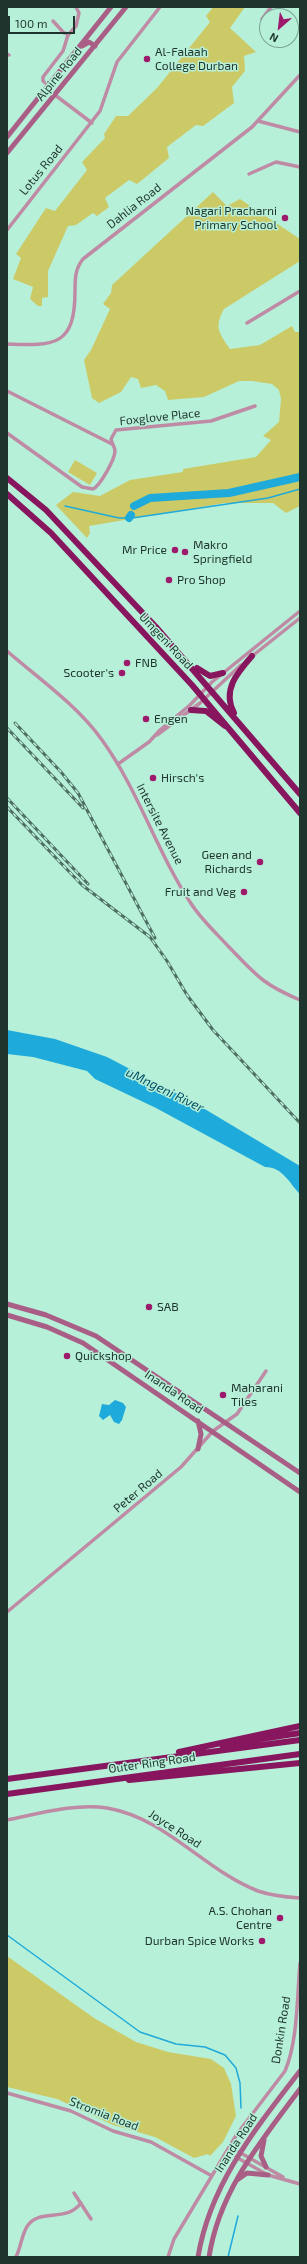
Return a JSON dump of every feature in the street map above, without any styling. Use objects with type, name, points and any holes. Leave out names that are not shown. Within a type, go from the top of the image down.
[{"type":"highway","name":"Umgeni Road","points":[[7,478],[46,510],[188,663],[300,794]]},
{"type":"highway","name":"Umgeni Road","points":[[7,494],[51,533],[202,697],[300,813]]},
{"type":"highway","points":[[239,721],[230,701],[230,687],[235,676],[252,656]]},
{"type":"highway","points":[[188,663],[210,676],[223,673]]},
{"type":"highway","points":[[191,710],[206,711],[219,723],[229,728]]},
{"type":"highway","points":[[144,1760],[227,1740],[300,1726]]},
{"type":"highway","points":[[194,1749],[300,1733]]},
{"type":"highway","name":"Outer Ring Road","points":[[7,1779],[300,1740]]},
{"type":"highway","name":"Outer Ring Road","points":[[7,1794],[300,1754]]},
{"type":"highway","points":[[97,1782],[165,1778],[300,1764]]},
{"type":"main road","name":"Alpine Road","points":[[7,137],[111,7]]},
{"type":"main road","name":"Alpine Road","points":[[7,153],[126,7]]},
{"type":"main road","points":[[73,55],[86,43],[91,42],[95,46]]},
{"type":"main road","name":"Inanda Road","points":[[7,1304],[46,1315],[90,1333],[227,1422],[300,1473]]},
{"type":"main road","name":"Inanda Road","points":[[7,1315],[47,1327],[84,1343],[300,1492]]},
{"type":"main road","points":[[197,1421],[201,1434],[198,1449]]},
{"type":"main road","name":"Inanda Road","points":[[198,2257],[210,2213],[239,2152],[300,2071]]},
{"type":"main road","name":"Inanda Road","points":[[208,2257],[217,2222],[245,2163],[300,2089]]},
{"type":"main road","points":[[265,2135],[261,2151],[266,2167]]},
{"type":"main road","points":[[234,2184],[246,2173],[268,2175]]},
{"type":"street","points":[[48,85],[43,81],[44,75],[62,52],[68,35],[76,24],[79,13],[76,7]]},
{"type":"street","name":"Lotus Road","points":[[7,230],[92,123],[105,100],[117,62],[160,7]]},
{"type":"street","points":[[53,21],[68,35]]},
{"type":"street","name":"Dahlia Road","points":[[7,344],[38,345],[50,343],[60,338],[73,319],[75,274],[83,259],[258,121],[300,75]]},
{"type":"street","points":[[55,95],[92,123]]},
{"type":"street","points":[[258,121],[300,132]]},
{"type":"street","points":[[249,174],[276,162],[300,167]]},
{"type":"street","points":[[247,323],[300,291]]},
{"type":"street","points":[[7,391],[112,444]]},
{"type":"street","name":"Foxglove Place","points":[[7,433],[78,484],[90,489],[96,488],[101,482],[115,452],[112,444],[113,434],[120,429],[207,422],[255,406]]},
{"type":"street","points":[[118,764],[138,751],[156,735],[191,710],[223,673],[300,611]]},
{"type":"street","points":[[210,688],[300,618]]},
{"type":"street","name":"Intersite Avenue","points":[[7,651],[87,722],[102,740],[118,764],[194,908],[259,978],[277,990],[300,1000]]},
{"type":"street","points":[[156,735],[160,730],[202,697]]},
{"type":"street","name":"Peter Road","points":[[7,1612],[182,1467],[213,1431],[237,1414],[266,1371]]},
{"type":"street","name":"Joyce Road","points":[[7,1820],[80,1807],[101,1807],[120,1811],[150,1822],[224,1873],[250,1888],[277,1896],[300,1898]]},
{"type":"street","name":"Donkin Road","points":[[168,2257],[174,2239],[250,2115],[285,2071],[289,2061],[293,2033],[300,1963]]},
{"type":"street","name":"Stromia Road","points":[[7,2093],[71,2111],[114,2131],[151,2142],[212,2176]]},
{"type":"street","points":[[239,2152],[286,2179]]},
{"type":"street","points":[[236,2158],[268,2175],[300,2184]]},
{"type":"street","points":[[74,2194],[91,2219]]},
{"type":"street","points":[[16,2257],[26,2228],[32,2221],[70,2213],[81,2203]]},
{"type":"shaded area","points":[[213,7],[245,7],[230,28],[256,52],[244,56],[245,71],[232,87],[234,103],[203,126],[196,125],[167,147],[169,158],[137,184],[129,180],[105,198],[109,207],[97,216],[93,213],[76,225],[68,226],[48,271],[48,297],[42,298],[42,306],[38,306],[30,299],[33,287],[13,279],[21,258],[16,254],[46,208],[55,211],[87,170],[82,162],[105,138],[104,134],[116,116],[128,116],[157,88],[210,22],[206,16]]},
{"type":"shaded area","points":[[213,192],[227,206],[240,199],[300,239],[300,261],[224,309],[219,321],[219,330],[230,349],[260,345],[292,326],[295,332],[300,332],[300,506],[286,513],[273,503],[225,503],[89,526],[90,533],[87,538],[56,505],[73,492],[100,496],[130,480],[183,472],[183,469],[256,457],[271,440],[263,436],[279,422],[281,399],[279,390],[272,384],[252,381],[239,381],[204,397],[168,400],[165,391],[156,385],[141,388],[138,379],[131,377],[121,392],[99,403],[92,398],[84,360],[91,350],[110,309],[103,304],[111,293],[112,285]]},
{"type":"shaded area","points":[[75,460],[97,473],[90,485],[68,472]]},
{"type":"shaded area","points":[[7,1956],[94,2018],[136,2042],[168,2052],[211,2059],[224,2068],[231,2084],[236,2116],[223,2142],[210,2156],[208,2154],[194,2158],[155,2137],[113,2125],[57,2099],[7,2087]]},
{"type":"water","name":"uMngeni River","points":[[7,1030],[55,1039],[107,1057],[193,1102],[300,1166],[300,1194],[285,1176],[277,1170],[265,1167],[156,1108],[95,1079],[87,1071],[33,1057],[7,1054]]},
{"type":"water","points":[[115,1400],[123,1403],[126,1407],[122,1420],[119,1424],[114,1422],[110,1415],[103,1420],[99,1416],[102,1404],[109,1405]]},
{"type":"waterway","points":[[134,506],[150,498],[229,493],[300,477]]},
{"type":"waterway","points":[[65,506],[119,518],[132,518],[268,498],[300,489]]},
{"type":"waterway","points":[[7,1935],[140,2032],[176,2044],[205,2047],[225,2055],[236,2068],[240,2083],[241,2108]]},
{"type":"waterway","points":[[228,2257],[238,2216]]},
{"type":"railway","points":[[15,723],[61,772],[78,793],[155,938]]},
{"type":"railway","points":[[7,728],[83,808]]},
{"type":"railway","points":[[7,798],[88,884]]},
{"type":"railway","points":[[7,807],[82,885],[150,937],[167,961],[187,995],[213,1030],[300,1123]]},
{"type":"place","name":"Al-Falaah College Durban","points":[[147,59]]},
{"type":"place","name":"Nagari Pracharni Primary School","points":[[285,218]]},
{"type":"place","name":"Mr Price","points":[[175,550]]},
{"type":"place","name":"Makro Springfield","points":[[185,552]]},
{"type":"place","name":"Pro Shop","points":[[169,580]]},
{"type":"place","name":"FNB","points":[[127,663]]},
{"type":"place","name":"Scooter's","points":[[122,673]]},
{"type":"place","name":"Engen","points":[[146,719]]},
{"type":"place","name":"Hirsch's","points":[[153,778]]},
{"type":"place","name":"Geen and Richards","points":[[260,862]]},
{"type":"place","name":"Fruit and Veg","points":[[244,892]]},
{"type":"place","name":"SAB","points":[[149,1307]]},
{"type":"place","name":"Quickshop","points":[[67,1356]]},
{"type":"place","name":"Maharani Tiles","points":[[223,1395]]},
{"type":"place","name":"A.S. Chohan Centre","points":[[280,1918]]},
{"type":"place","name":"Durban Spice Works","points":[[262,1941]]}]
